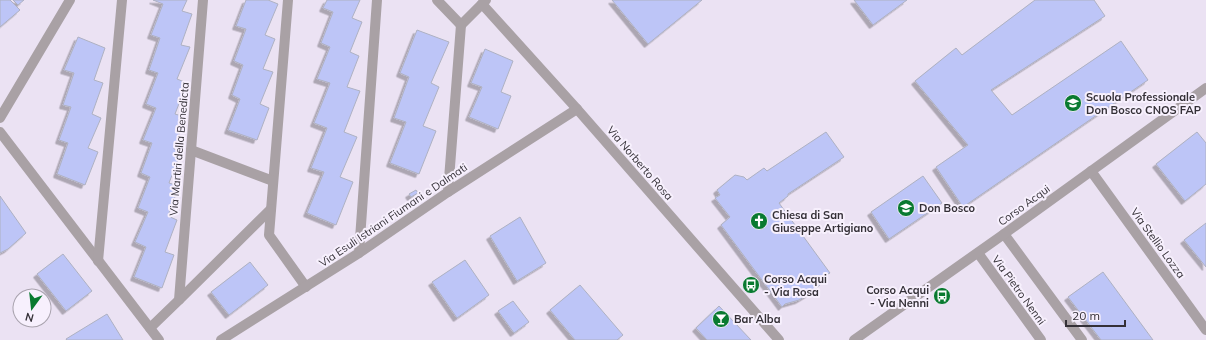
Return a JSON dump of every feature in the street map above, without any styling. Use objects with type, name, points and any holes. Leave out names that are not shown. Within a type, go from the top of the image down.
[{"type":"street","points":[[0,118],[70,0]]},
{"type":"street","points":[[98,261],[122,0]]},
{"type":"street","name":"Via Martiri della Benedicta","points":[[178,300],[203,0]]},
{"type":"street","points":[[288,0],[269,235],[306,287]]},
{"type":"street","points":[[359,253],[377,0]]},
{"type":"street","points":[[437,0],[462,25]]},
{"type":"street","points":[[448,192],[462,25],[484,2]]},
{"type":"street","name":"Via Norberto Rosa","points":[[484,2],[779,340]]},
{"type":"street","name":"Corso Acqui","points":[[854,340],[978,253],[1206,88]]},
{"type":"street","name":"Via Esuli Istriani Fiumani e Dalmati","points":[[222,340],[359,253],[448,192],[577,109]]},
{"type":"street","points":[[0,132],[159,340]]},
{"type":"street","points":[[191,150],[273,181]]},
{"type":"street","name":"Via Stellio Lozza","points":[[1091,171],[1206,330]]},
{"type":"street","points":[[150,328],[271,209]]},
{"type":"street","name":"Via Pietro Nenni","points":[[1004,234],[1082,340]]},
{"type":"street","name":"Via Pietro Nenni","points":[[978,253],[1041,340]]},
{"type":"building","points":[[0,0],[10,0],[20,10],[0,27]]},
{"type":"building","points":[[13,0],[24,0],[18,5]]},
{"type":"building","points":[[153,0],[187,0],[182,11],[192,14],[181,45],[190,47],[177,79],[187,83],[175,114],[185,117],[174,149],[181,152],[169,183],[179,186],[168,216],[177,220],[165,252],[174,255],[162,288],[134,277],[146,247],[135,242],[148,212],[138,208],[150,177],[141,173],[152,143],[143,140],[156,108],[146,104],[158,73],[149,70],[160,38],[151,35],[163,4]]},
{"type":"building","points":[[246,0],[268,0],[278,4],[265,35],[275,39],[263,69],[273,72],[260,104],[269,108],[257,140],[228,130],[240,99],[232,95],[243,65],[234,61],[246,29],[236,26]]},
{"type":"building","points":[[327,0],[360,0],[352,18],[362,22],[350,52],[359,56],[347,87],[360,91],[344,132],[357,137],[340,177],[353,182],[336,225],[307,213],[324,172],[311,168],[327,128],[314,123],[330,83],[317,79],[330,47],[321,43],[333,12],[323,8]]},
{"type":"building","points":[[612,0],[702,0],[648,44]]},
{"type":"building","points":[[854,0],[907,0],[873,25]]},
{"type":"building","name":"Scuola Professionale Don Bosco CNOS FAP","points":[[1035,0],[1094,0],[1105,16],[991,90],[1012,115],[1121,41],[1148,80],[963,207],[936,167],[968,145],[915,81],[956,48],[962,55]]},
{"type":"building","points":[[417,30],[449,42],[431,83],[439,87],[423,126],[436,131],[419,174],[390,163],[406,122],[394,118],[409,77],[400,73]]},
{"type":"building","points":[[78,37],[105,48],[94,80],[103,83],[92,114],[101,118],[88,148],[98,152],[85,185],[57,174],[68,143],[59,140],[71,107],[63,105],[74,73],[64,70]]},
{"type":"building","points":[[485,49],[513,61],[501,92],[511,96],[498,129],[469,117],[482,87],[471,83]]},
{"type":"building","name":"Chiesa di San Giuseppe Artigiano","points":[[826,132],[844,157],[788,194],[788,196],[779,203],[830,273],[826,275],[819,286],[809,294],[799,300],[785,304],[782,307],[721,225],[730,217],[715,198],[720,195],[717,190],[735,175],[744,177],[747,180],[764,168],[767,171]]},
{"type":"building","points":[[1197,132],[1206,143],[1206,184],[1185,201],[1156,164]]},
{"type":"building","name":"Don Bosco","points":[[923,176],[942,203],[889,239],[871,212]]},
{"type":"building","points":[[416,190],[418,193],[411,197],[409,194]]},
{"type":"building","points":[[0,196],[26,233],[8,249],[0,253]]},
{"type":"building","points":[[520,217],[546,263],[517,281],[490,236]]},
{"type":"building","points":[[1206,223],[1206,267],[1184,240]]},
{"type":"building","points":[[63,254],[92,291],[66,311],[52,293],[52,288],[48,288],[37,274]]},
{"type":"building","points":[[465,260],[489,295],[457,318],[432,282]]},
{"type":"building","points":[[250,262],[268,285],[229,315],[211,292]]},
{"type":"building","points":[[1103,272],[1153,340],[1101,340],[1068,297]]},
{"type":"building","points":[[580,285],[623,335],[617,340],[575,340],[550,310]]},
{"type":"building","points":[[513,301],[529,322],[514,333],[498,311]]},
{"type":"building","points":[[719,306],[751,340],[707,340],[696,328]]},
{"type":"building","points":[[107,314],[123,340],[66,339]]},
{"type":"place","name":"Scuola Professionale Don Bosco CNOS FAP","points":[[1073,103]]},
{"type":"place","name":"Don Bosco","points":[[906,208]]},
{"type":"place","name":"Chiesa di San Giuseppe Artigiano","points":[[759,221]]},
{"type":"place","name":"Corso Acqui - Via Rosa","points":[[751,285]]},
{"type":"place","name":"Corso Acqui - Via Nenni","points":[[942,296]]},
{"type":"place","name":"Bar Alba","points":[[721,319]]}]
